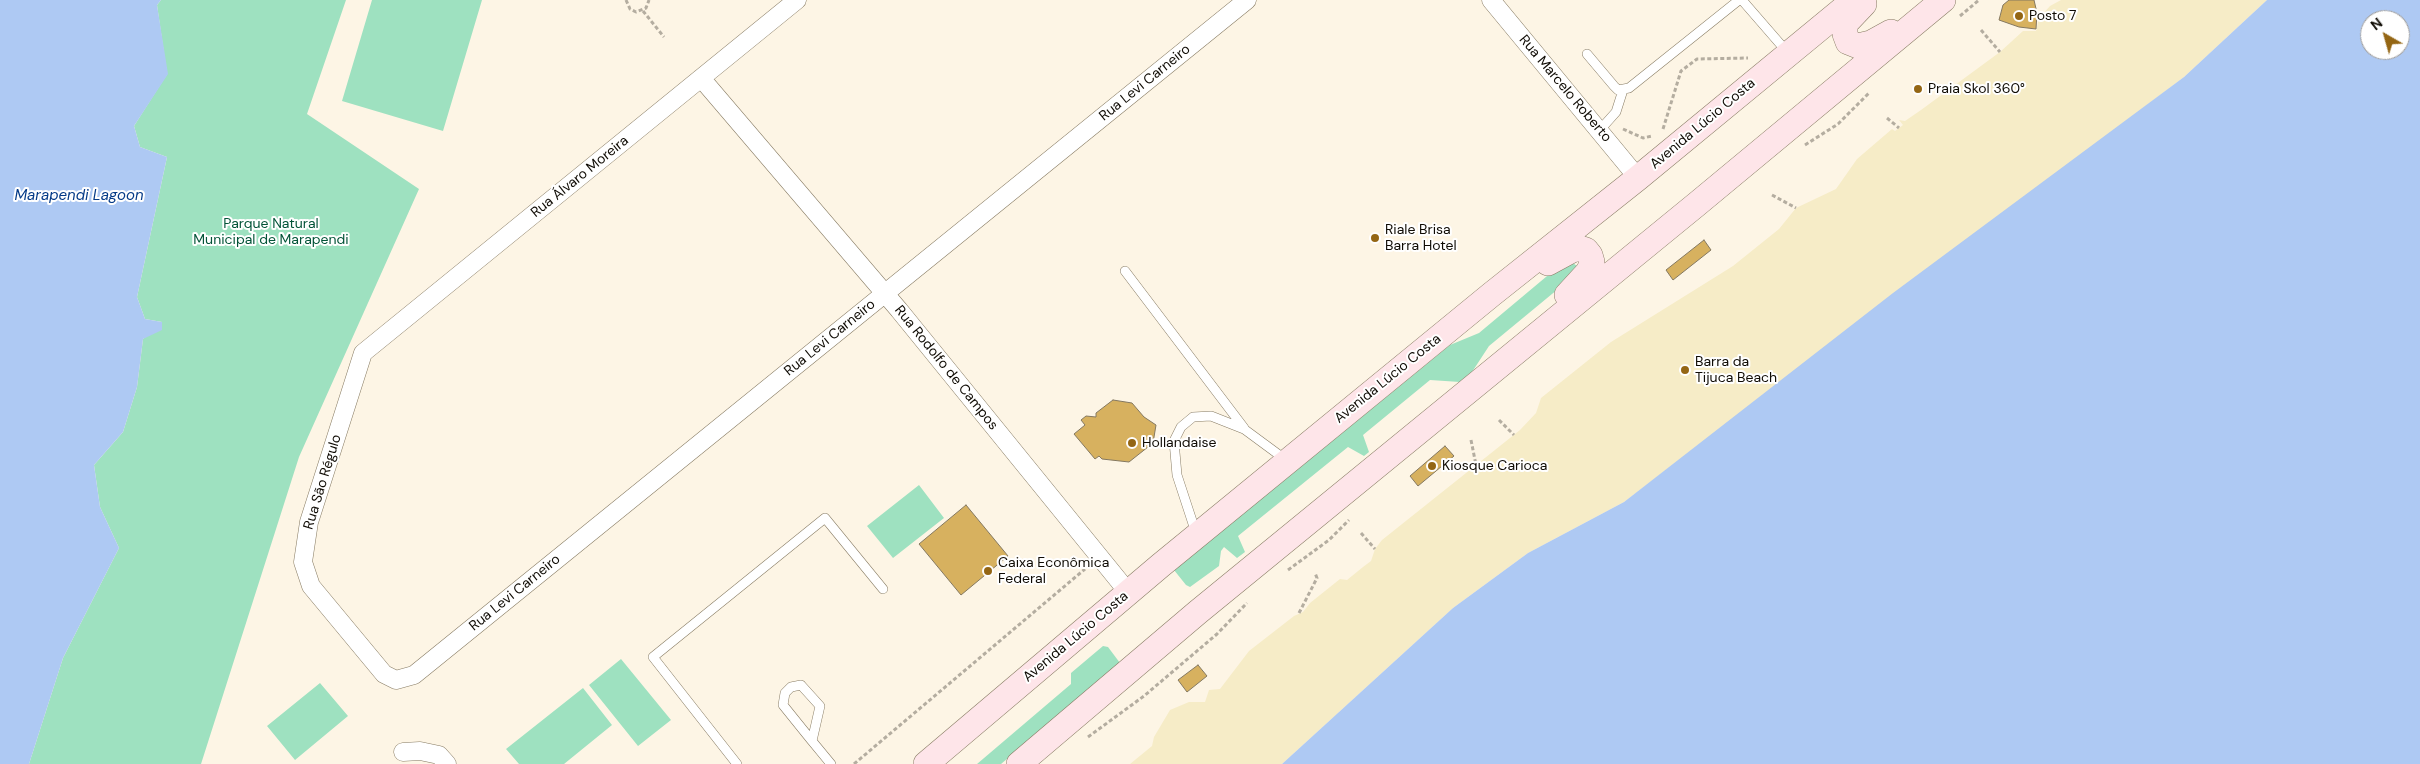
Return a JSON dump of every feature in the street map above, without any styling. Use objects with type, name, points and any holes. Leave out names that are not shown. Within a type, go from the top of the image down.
[{"type":"main road","name":"Avenida Lúcio Costa","points":[[926,764],[1128,592],[1492,294],[1638,178],[1657,144],[1789,54],[1854,0]]},
{"type":"main road","points":[[1867,0],[1845,24],[1845,34],[1848,42],[1858,46],[1871,43],[1938,4]]},
{"type":"main road","points":[[1019,764],[1198,612],[1516,353],[1938,4]]},
{"type":"main road","points":[[1492,294],[1572,250],[1580,248],[1586,250],[1590,255],[1592,262],[1589,271],[1516,353]]},
{"type":"street","name":"Rua Álvaro Moreira","points":[[363,354],[797,0]]},
{"type":"street","name":"Rua Levi Carneiro","points":[[414,675],[1246,0]]},
{"type":"street","name":"Rua Marcelo Roberto","points":[[1491,0],[1638,178]]},
{"type":"street","name":"Rua Rodolfo de Campos","points":[[701,78],[885,293],[1128,592]]},
{"type":"street","name":"Rua São Régulo","points":[[363,354],[309,522],[303,562],[311,586],[384,674],[396,680],[414,675]]},
{"type":"street","points":[[403,752],[420,751],[439,755],[447,764]]},
{"type":"lane","points":[[1587,54],[1614,86],[1623,90],[1629,88],[1740,0],[1789,54]]},
{"type":"lane","points":[[1599,131],[1612,118],[1622,97],[1623,90]]},
{"type":"lane","points":[[1126,271],[1244,429]]},
{"type":"lane","points":[[1197,536],[1177,475],[1174,441],[1181,427],[1192,417],[1211,416],[1244,429],[1288,461]]},
{"type":"lane","points":[[737,764],[653,657],[825,518],[883,589]]},
{"type":"lane","points":[[812,741],[820,706],[801,685],[791,687],[785,693],[783,705],[812,741],[831,764]]},
{"type":"path","points":[[626,0],[627,6],[633,11],[644,11]]},
{"type":"path","points":[[644,11],[649,0]]},
{"type":"path","points":[[644,11],[664,37]]},
{"type":"path","points":[[1981,30],[2000,52]]},
{"type":"path","points":[[1669,127],[1661,133],[1680,72],[1699,59],[1754,58],[1749,62]]},
{"type":"path","points":[[1612,118],[1622,128],[1657,144]]},
{"type":"path","points":[[1887,118],[1899,128]]},
{"type":"path","points":[[1772,194],[1796,208]]},
{"type":"path","points":[[1499,420],[1514,435]]},
{"type":"path","points":[[1471,440],[1476,466]]},
{"type":"path","points":[[1361,533],[1375,549]]},
{"type":"path","points":[[854,764],[1099,557]]},
{"type":"path","points":[[1299,613],[1317,578],[1315,573]]},
{"type":"green space","name":"Parque Natural Municipal de Marapendi","points":[[161,0],[346,0],[307,114],[419,189],[299,457],[201,764],[29,764],[63,658],[119,548],[100,507],[94,465],[123,432],[137,387],[143,339],[162,322],[145,319],[137,297],[167,157],[140,147],[134,126],[167,74],[157,5]]},
{"type":"green space","points":[[372,0],[482,0],[443,131],[342,101]]},
{"type":"green space","points":[[1565,261],[1570,261],[1577,266],[1575,275],[1489,346],[1472,372],[1460,382],[1430,380],[1363,435],[1369,452],[1364,456],[1348,447],[1238,536],[1245,552],[1237,558],[1224,547],[1221,551],[1219,566],[1190,587],[1186,585],[1174,570],[1450,345],[1479,333]]},
{"type":"green space","points":[[919,485],[944,518],[893,558],[867,526]]},
{"type":"green space","points":[[1103,646],[1108,647],[1120,663],[1001,764],[977,764],[1071,684],[1071,673]]},
{"type":"green space","points":[[621,659],[671,720],[638,746],[589,685]]},
{"type":"green space","points":[[320,683],[348,716],[295,760],[267,726]]},
{"type":"green space","points":[[583,688],[612,725],[564,764],[519,764],[506,749]]},
{"type":"sand","name":"Barra da Tijuca Beach","points":[[2061,0],[2267,0],[2184,77],[1624,502],[1528,553],[1453,608],[1282,764],[1130,764],[1152,746],[1154,737],[1170,710],[1189,702],[1205,702],[1209,690],[1220,689],[1249,651],[1294,616],[1303,612],[1310,603],[1340,579],[1347,580],[1371,561],[1375,549],[1382,540],[1520,430],[1536,413],[1541,398],[1611,342],[1733,266],[1779,229],[1796,208],[1836,189],[1857,159],[1892,129],[1895,131],[1903,125],[1899,120],[1905,121],[1921,110],[2000,52],[2023,31],[2036,31],[2039,18],[2050,6]]},
{"type":"water","name":"Marapendi Lagoon","points":[[0,0],[161,0],[157,5],[168,74],[134,126],[140,147],[167,157],[137,297],[145,319],[162,322],[162,330],[143,339],[137,387],[123,432],[94,465],[100,507],[119,548],[63,658],[29,764],[0,764]]},
{"type":"water","points":[[2267,0],[2420,0],[2420,764],[1282,764],[1453,608],[1528,553],[1624,502],[1893,293],[2184,77]]},
{"type":"building","name":"Posto 7","points":[[2009,0],[2034,0],[2037,13],[2036,29],[2019,27],[1999,20],[2003,5]]},
{"type":"building","points":[[1704,240],[1711,250],[1673,280],[1666,270]]},
{"type":"building","points":[[1113,400],[1132,403],[1144,417],[1156,425],[1153,443],[1129,462],[1102,459],[1099,456],[1095,459],[1074,434],[1085,425],[1081,420],[1086,416],[1096,417],[1096,413]]},
{"type":"building","name":"Kiosque Carioca","points":[[1445,446],[1454,456],[1418,486],[1410,476]]},
{"type":"building","points":[[966,505],[1008,556],[961,595],[919,544]]},
{"type":"building","points":[[1198,665],[1207,676],[1187,692],[1178,680]]},
{"type":"place","name":"Posto 7","points":[[2019,16]]},
{"type":"place","name":"Praia Skol 360°","points":[[1918,89]]},
{"type":"place","name":"Riale Brisa Barra Hotel","points":[[1375,238]]},
{"type":"place","name":"Barra da Tijuca Beach","points":[[1685,370]]},
{"type":"place","name":"Hollandaise","points":[[1132,443]]},
{"type":"place","name":"Kiosque Carioca","points":[[1432,466]]},
{"type":"place","name":"Caixa Econômica Federal","points":[[988,571]]}]
